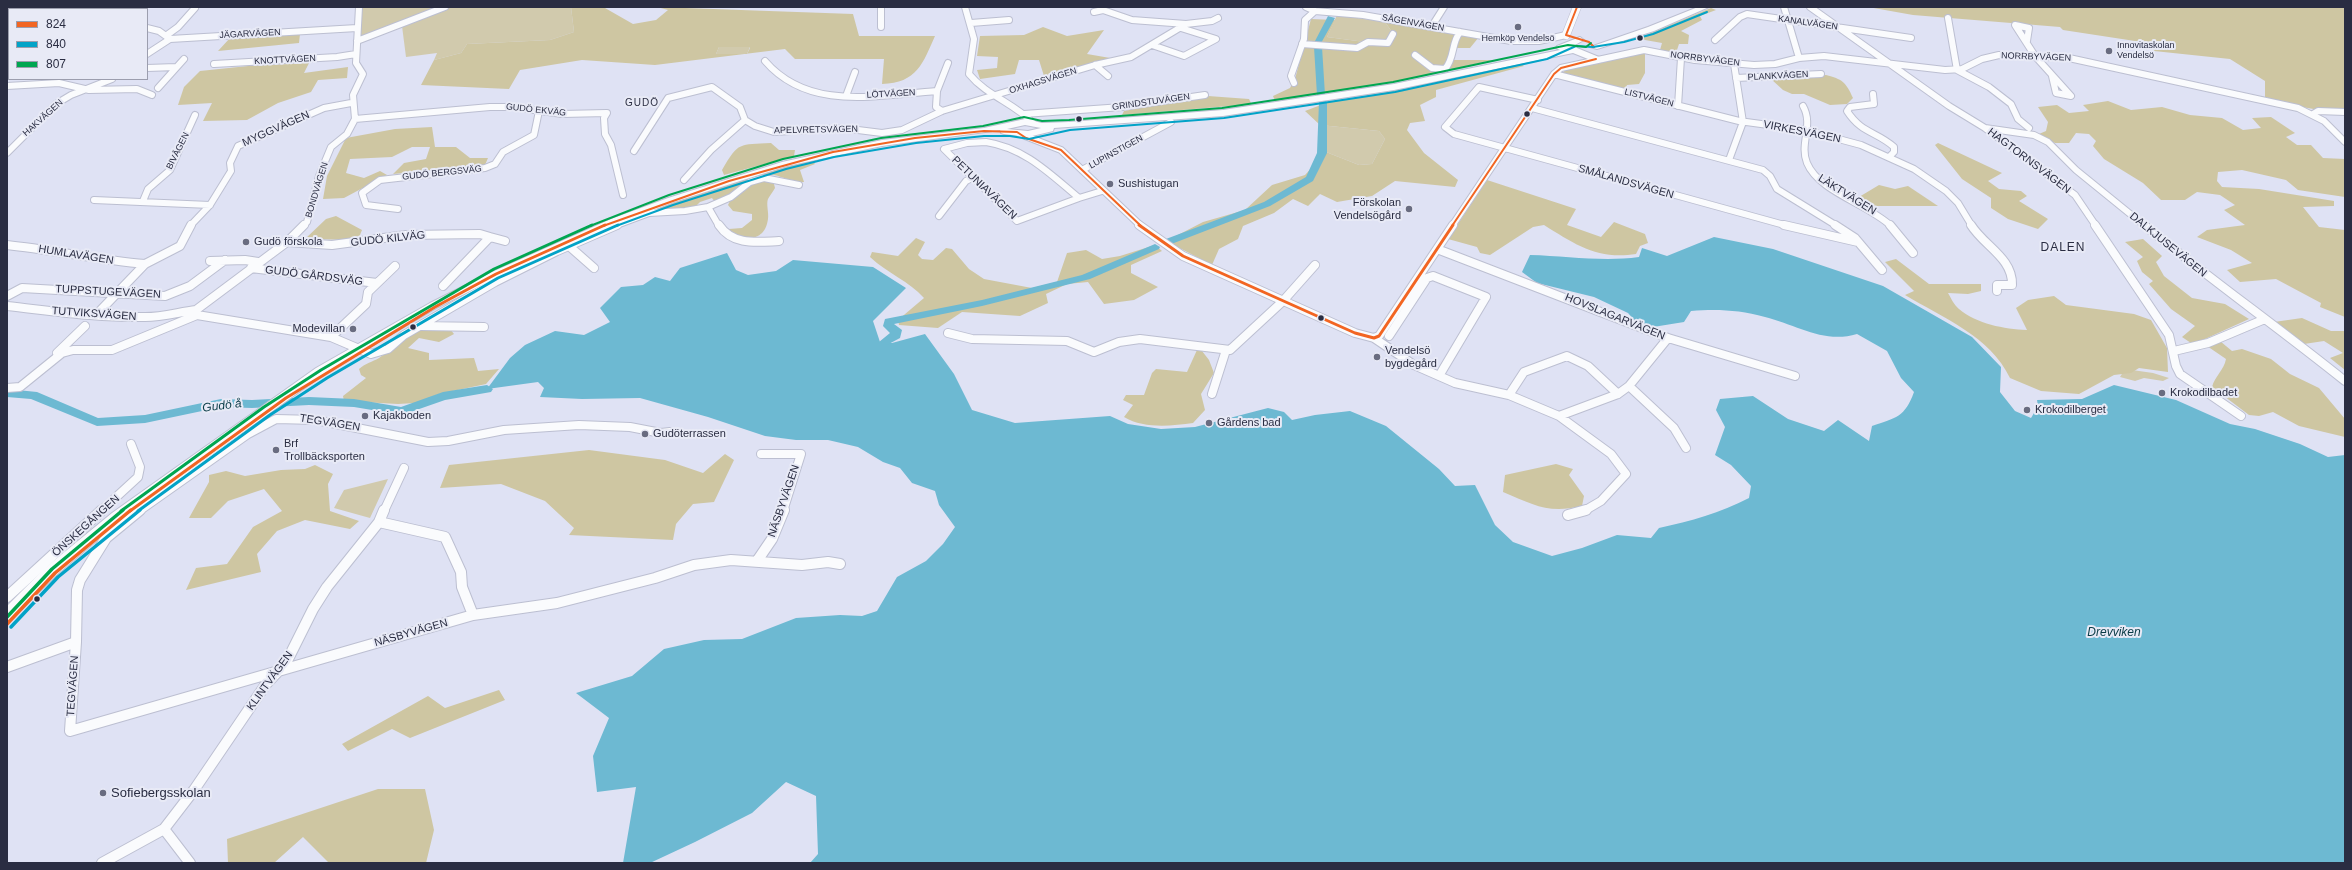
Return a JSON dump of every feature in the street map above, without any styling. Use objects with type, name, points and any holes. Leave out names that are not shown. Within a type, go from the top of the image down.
[{"type":"main road","points":[[7,615],[50,572],[116,516],[283,398],[360,350],[496,274],[615,221],[678,197],[786,164],[882,143],[984,131],[1020,125],[1035,131],[1069,125],[1223,113],[1310,101],[1394,87],[1623,37],[1651,29],[1705,7]]},
{"type":"main road","points":[[1566,35],[1582,46],[1596,59]]},
{"type":"main road","points":[[7,624],[55,573],[118,520],[265,411]]},
{"type":"street","points":[[355,119],[351,103],[353,91],[363,74],[356,63],[359,7]]},
{"type":"street","points":[[357,41],[445,7]]},
{"type":"street","points":[[880,7],[881,28]]},
{"type":"street","points":[[965,7],[971,23],[974,39],[969,74],[974,82],[992,97],[1020,125],[1035,131],[1061,150],[1102,191],[1155,238],[1183,256],[1354,333],[1377,337],[1390,335],[1427,278],[1433,276],[1486,297],[1439,376]]},
{"type":"street","name":"SÅGENVÄGEN","points":[[1306,7],[1315,11],[1363,15],[1527,42],[1566,35]]},
{"type":"street","name":"SÅGENVÄGEN","points":[[1432,26],[1444,7]]},
{"type":"street","points":[[1566,35],[1577,7]]},
{"type":"street","points":[[1784,7],[1799,58]]},
{"type":"street","name":"HAGTORNSVÄGEN","points":[[1810,7],[1949,106],[1985,128],[2074,195],[2170,334],[2176,366],[2180,374],[2241,416]]},
{"type":"street","points":[[148,53],[168,37],[195,8]]},
{"type":"street","name":"OXHAGSVÄGEN","points":[[1094,12],[1104,10],[1132,20],[1183,26],[1216,39],[1184,56],[1152,46]]},
{"type":"street","points":[[1294,83],[1291,76],[1302,44],[1305,20],[1315,11]]},
{"type":"street","name":"KANALVÄGEN","points":[[1715,40],[1740,17],[1747,14],[1911,38]]},
{"type":"street","name":"OXHAGSVÄGEN","points":[[992,97],[1095,65],[1131,57],[1152,46],[1183,26],[1195,21],[1210,22],[1218,18]]},
{"type":"street","points":[[1948,18],[1957,70],[1989,87],[2011,104],[2018,119],[2029,128]]},
{"type":"street","points":[[971,23],[1009,20]]},
{"type":"street","name":"JÄGARVÄGEN","points":[[148,28],[168,37],[357,28]]},
{"type":"street","points":[[1415,55],[1432,68],[1445,69],[1450,62],[1457,35],[1460,32]]},
{"type":"street","points":[[1302,44],[1359,48],[1369,42],[1388,44],[1392,34]]},
{"type":"street","points":[[2027,41],[2035,56],[2052,76]]},
{"type":"street","name":"NORRBYVÄGEN","points":[[1554,74],[1561,68],[1596,59],[1644,50],[1681,58],[1734,64],[1765,65],[1799,58],[1824,56],[1934,70],[1957,70],[1994,56],[2069,58],[2298,108],[2313,114],[2333,126],[2345,142]]},
{"type":"street","name":"KNOTTVÄGEN","points":[[214,64],[337,57],[356,54]]},
{"type":"street","points":[[1678,106],[1681,58]]},
{"type":"street","points":[[158,88],[184,59]]},
{"type":"street","name":"LÖTVÄGEN","points":[[764,61],[780,78],[812,93],[846,96],[937,91]]},
{"type":"street","points":[[942,111],[936,107],[937,91],[948,63]]},
{"type":"street","name":"PLANKVÄGEN","points":[[1729,160],[1743,122],[1734,64]]},
{"type":"street","points":[[1095,65],[1108,76]]},
{"type":"street","points":[[148,68],[176,67]]},
{"type":"street","points":[[846,96],[854,72]]},
{"type":"street","points":[[1377,337],[1506,148],[1554,74]]},
{"type":"street","name":"LISTVÄGEN","points":[[1554,74],[1743,122]]},
{"type":"street","name":"PLANKVÄGEN","points":[[1736,78],[1820,74]]},
{"type":"street","name":"HAKVÄGEN","points":[[7,153],[56,104],[85,89],[109,80]]},
{"type":"street","points":[[7,86],[60,84],[85,89]]},
{"type":"street","points":[[634,151],[668,98],[702,88],[712,87],[720,91],[740,107],[745,120],[711,150],[684,180]]},
{"type":"street","name":"SMÅLANDSVÄGEN","points":[[1538,100],[1482,87],[1476,88],[1445,127],[1448,131],[1454,134],[1815,234],[1858,242]]},
{"type":"street","name":"HAKVÄGEN","points":[[85,89],[137,89],[152,95]]},
{"type":"street","points":[[1873,94],[1874,104],[1848,108],[1854,124],[1860,129],[1887,140],[1894,147],[1894,152],[1890,156]]},
{"type":"street","name":"GRINDSTUVÄGEN","points":[[1020,125],[1122,107],[1205,95]]},
{"type":"street","name":"APELVRETSVÄGEN","points":[[745,120],[755,126],[774,132],[842,128],[882,133],[902,130],[942,111],[992,97]]},
{"type":"street","name":"MYGGVÄGEN","points":[[96,315],[145,264],[180,246],[191,225],[210,205],[231,171],[230,164],[238,146],[324,108],[351,103]]},
{"type":"street","name":"LÄKTVÄGEN","points":[[1803,106],[1807,110],[1808,118],[1804,156],[1811,172],[1886,222],[1913,252]]},
{"type":"street","name":"GUDÖ EKVÄG","points":[[355,119],[490,107],[513,107],[562,114],[607,113],[604,118],[605,134],[611,145],[622,182],[623,195]]},
{"type":"street","points":[[1532,108],[1763,170],[1770,176],[1777,189],[1858,242],[1882,270]]},
{"type":"street","name":"GUDÖ BERGSVÄG","points":[[398,209],[366,205],[362,193],[380,180],[485,168],[495,164],[502,152],[534,135],[540,111]]},
{"type":"street","points":[[2313,114],[2318,111],[2345,112]]},
{"type":"street","name":"BIVÄGEN","points":[[143,202],[148,189],[170,170],[195,115]]},
{"type":"street","name":"BONDVÄGEN","points":[[196,313],[258,262],[287,242],[307,222],[326,158],[331,147],[347,134],[355,119]]},
{"type":"street","name":"LUPINSTIGEN","points":[[1082,170],[1089,168],[1171,122]]},
{"type":"street","name":"VIRKESVÄGEN","points":[[1743,122],[1807,131],[1840,138],[1890,156],[1927,177],[1957,201],[1976,233],[2008,268],[2013,279],[2012,285],[1997,285],[1997,291]]},
{"type":"street","name":"DALKJUSEVÄGEN","points":[[1985,128],[2029,134],[2043,138],[2076,170],[2228,294],[2265,319],[2345,381]]},
{"type":"street","name":"PETUNIAVÄGEN","points":[[1079,198],[1022,151],[982,142],[943,146],[972,178],[1017,222],[1079,198],[1102,191]]},
{"type":"street","points":[[48,362],[62,353],[73,350],[112,350],[182,317],[196,313],[331,337],[371,354],[388,349],[404,335],[495,282],[569,246],[650,213],[685,211],[708,207],[731,197],[750,182],[764,178],[777,179],[799,185]]},
{"type":"street","points":[[939,216],[966,181],[972,178]]},
{"type":"street","points":[[94,200],[210,205]]},
{"type":"street","points":[[708,207],[722,234],[732,239],[779,242]]},
{"type":"street","name":"GUDÖ KILVÄG","points":[[287,242],[332,244],[363,242],[406,235],[480,234],[505,241]]},
{"type":"street","points":[[443,286],[490,237]]},
{"type":"street","name":"HUMLAVÄGEN","points":[[7,245],[62,251],[102,260],[145,264]]},
{"type":"street","points":[[569,246],[594,268]]},
{"type":"street","name":"HOVSLAGARVÄGEN","points":[[1437,249],[1668,338],[1795,376]]},
{"type":"street","name":"TUPPSTUGEVÄGEN","points":[[7,296],[22,288],[165,296],[180,292],[196,284],[225,260]]},
{"type":"street","points":[[210,261],[245,260],[258,262]]},
{"type":"street","points":[[948,333],[972,339],[1067,341],[1094,352],[1103,350],[1119,342],[1140,339],[1230,350],[1283,301],[1315,265]]},
{"type":"street","name":"GUDÖ GÅRDSVÄG","points":[[331,337],[366,304],[368,292],[395,266]]},
{"type":"street","name":"GUDÖ GÅRDSVÄG","points":[[252,268],[377,283]]},
{"type":"street","name":"TUTVIKSVÄGEN","points":[[7,306],[96,315],[182,317]]},
{"type":"street","points":[[2174,351],[2208,343],[2265,319]]},
{"type":"street","points":[[7,388],[20,386],[33,378],[85,326]]},
{"type":"street","points":[[420,326],[484,327]]},
{"type":"street","points":[[1377,337],[1414,365],[1455,383],[1508,395],[1559,416],[1611,454],[1626,474],[1614,488],[1592,508],[1580,514],[1568,515]]},
{"type":"street","points":[[1559,416],[1618,394],[1629,386],[1668,338]]},
{"type":"street","points":[[1212,394],[1226,350]]},
{"type":"street","points":[[1508,395],[1524,372],[1567,356],[1588,366],[1618,394]]},
{"type":"street","points":[[1629,386],[1674,428],[1686,448]]},
{"type":"street","name":"TEGVÄGEN","points":[[70,731],[76,642],[77,590],[80,580],[106,538],[131,517],[260,426],[276,419],[309,419],[428,442],[448,441],[504,430],[579,425],[630,427],[661,433],[670,432]]},
{"type":"street","name":"ÖNSKEGÅNGEN","points":[[7,597],[138,477],[140,467],[132,444]]},
{"type":"street","name":"NÄSBYVÄGEN","points":[[757,561],[765,553],[777,527],[801,454],[761,454]]},
{"type":"street","name":"KLINTVÄGEN","points":[[102,863],[164,829],[194,790],[266,684],[286,663],[327,587],[379,522],[404,468]]},
{"type":"street","points":[[379,522],[445,537],[461,572],[462,587],[473,615]]},
{"type":"street","name":"NÄSBYVÄGEN","points":[[70,731],[473,615],[557,603],[655,578],[694,565],[732,560],[802,565],[828,562],[840,564]]},
{"type":"street","name":"TEGVÄGEN","points":[[7,667],[76,642]]},
{"type":"street","points":[[164,829],[190,863]]},
{"type":"shaded area","points":[[360,7],[441,7],[365,37],[360,35]]},
{"type":"shaded area","points":[[450,7],[571,7],[574,32],[550,40],[467,44],[461,53],[434,60],[437,53],[406,57],[402,26]]},
{"type":"shaded area","points":[[571,7],[605,8],[633,24],[656,20],[668,10],[657,7],[853,14],[859,36],[935,36],[927,55],[917,70],[903,80],[894,83],[882,84],[884,59],[795,59],[785,49],[747,54],[750,47],[719,47],[716,54],[744,54],[655,65],[582,60],[520,70],[509,89],[421,85],[434,60],[461,53],[467,44],[550,40],[574,32]]},
{"type":"shaded area","points":[[1868,7],[2345,7],[2345,109],[2315,109],[2265,97],[2265,81],[2230,59],[2154,51],[2148,43],[2063,30],[2060,27],[1913,15]]},
{"type":"shaded area","points":[[1711,8],[1716,10],[1700,16],[1702,20],[1681,31],[1689,35],[1688,44],[1679,44],[1676,53],[1660,50],[1662,43],[1645,40],[1641,37]]},
{"type":"shaded area","points":[[1337,15],[1385,22],[1392,32],[1387,42],[1365,42],[1327,37]]},
{"type":"shaded area","points":[[1311,19],[1335,20],[1327,37],[1365,42],[1387,42],[1392,32],[1385,22],[1386,21],[1479,37],[1470,48],[1455,48],[1452,60],[1493,60],[1395,82],[1275,101],[1273,96],[1290,88],[1295,79]]},
{"type":"shaded area","points":[[1043,27],[1067,36],[1104,30],[1087,54],[1116,59],[1044,76],[1039,60],[1019,60],[1015,74],[980,79],[977,70],[997,68],[998,57],[977,56],[980,36],[1024,35]]},
{"type":"shaded area","points":[[300,34],[299,43],[218,51],[230,38]]},
{"type":"shaded area","points":[[719,47],[750,47],[747,54],[716,54]]},
{"type":"shaded area","points":[[1638,53],[1645,53],[1645,73],[1639,84],[1627,85],[1625,90],[1561,74],[1568,68]]},
{"type":"shaded area","points":[[309,63],[304,73],[348,67],[347,78],[318,80],[311,92],[278,103],[247,120],[203,121],[212,103],[178,105],[184,87],[200,71],[248,66]]},
{"type":"shaded area","points":[[1520,63],[1524,66],[1436,90],[1436,97],[1420,105],[1425,121],[1410,123],[1407,130],[1424,153],[1458,180],[1455,187],[1395,181],[1372,196],[1337,202],[1320,194],[1308,206],[1293,199],[1274,213],[1243,226],[1238,239],[1219,249],[1212,265],[1170,243],[1176,236],[1203,222],[1245,210],[1272,185],[1305,175],[1326,152],[1359,165],[1372,164],[1385,139],[1379,131],[1320,125],[1305,111],[1326,103],[1404,89]]},
{"type":"shaded area","points":[[1826,75],[1840,80],[1846,85],[1853,98],[1847,104],[1830,105],[1804,94],[1792,94],[1783,90],[1771,79]]},
{"type":"shaded area","points":[[1208,96],[1249,99],[1251,103],[1122,115],[1124,111]]},
{"type":"shaded area","points":[[2108,101],[2131,110],[2162,107],[2190,115],[2222,118],[2243,130],[2261,128],[2252,118],[2271,117],[2295,133],[2286,137],[2297,145],[2311,145],[2323,158],[2345,159],[2345,197],[2298,190],[2286,180],[2242,170],[2218,172],[2217,181],[2222,187],[2259,189],[2334,201],[2334,206],[2303,207],[2319,227],[2345,230],[2345,317],[2320,307],[2321,303],[2276,279],[2240,282],[2227,270],[2252,263],[2231,250],[2197,237],[2207,230],[2245,225],[2224,210],[2235,205],[2220,195],[2197,192],[2185,200],[2161,200],[2143,183],[2104,159],[2093,146],[2096,141],[2089,134],[2076,133],[2069,143],[2055,143],[2039,134],[2046,131],[2048,122],[2038,107],[2057,105],[2069,113],[2089,111],[2083,105]]},
{"type":"shaded area","points":[[1320,125],[1379,131],[1385,139],[1372,164],[1359,165],[1326,152]]},
{"type":"shaded area","points":[[432,127],[435,147],[456,147],[470,158],[488,158],[485,165],[393,174],[404,163],[426,159],[430,147],[412,147],[392,157],[350,159],[346,173],[364,178],[380,171],[387,175],[344,198],[323,199],[327,176],[346,138],[395,129]]},
{"type":"shaded area","points":[[771,143],[779,150],[795,150],[794,156],[724,175],[722,170],[732,154],[741,146]]},
{"type":"shaded area","points":[[1938,143],[2002,173],[1988,181],[1999,189],[2021,191],[2027,196],[2019,201],[2048,219],[2038,229],[2008,219],[1991,208],[1991,198],[1962,179],[1935,145]]},
{"type":"shaded area","points":[[812,160],[815,164],[800,170],[804,182],[792,181],[774,175],[766,175],[751,181],[715,202],[712,198],[700,202],[695,207],[657,212],[655,209],[777,168]]},
{"type":"shaded area","points":[[773,180],[775,188],[768,199],[768,219],[763,232],[754,238],[743,238],[730,235],[729,229],[742,228],[752,220],[752,214],[733,211],[728,205],[731,200],[747,187],[760,182]]},
{"type":"shaded area","points":[[1487,180],[1576,209],[1567,225],[1601,237],[1614,222],[1645,234],[1648,243],[1640,246],[1636,254],[1610,255],[1599,253],[1577,245],[1544,225],[1533,227],[1490,255],[1480,253],[1477,247],[1448,239]]},
{"type":"shaded area","points":[[1879,185],[1895,189],[1908,186],[1938,206],[1875,206],[1859,197]]},
{"type":"shaded area","points":[[336,216],[362,230],[358,240],[305,239],[326,219]]},
{"type":"shaded area","points":[[916,238],[925,242],[918,255],[922,259],[933,260],[946,248],[952,249],[969,269],[984,279],[1032,288],[1057,282],[1067,253],[1086,250],[1102,259],[1120,256],[1155,245],[1162,251],[1131,265],[1131,273],[1158,287],[1134,300],[1104,304],[1088,282],[1067,284],[1046,294],[1048,303],[1020,316],[962,312],[938,328],[899,325],[898,320],[924,298],[912,287],[870,257],[872,252],[898,256]]},
{"type":"shaded area","points":[[2143,239],[2162,256],[2156,262],[2164,276],[2192,298],[2225,304],[2249,319],[2205,339],[2191,343],[2182,337],[2195,326],[2171,309],[2149,284],[2153,281],[2142,272],[2137,261],[2143,257],[2125,242]]},
{"type":"shaded area","points":[[1896,259],[1929,284],[1981,284],[1981,291],[1968,294],[1948,293],[1959,309],[1982,322],[1991,325],[2027,330],[2016,308],[2028,300],[2054,296],[2066,305],[2134,314],[2151,320],[2167,348],[2168,372],[2139,368],[2131,373],[2114,375],[2079,394],[2041,391],[2010,378],[2001,363],[1978,339],[1950,320],[1905,295],[1914,291],[1885,262]]},
{"type":"shaded area","points":[[2302,318],[2331,331],[2345,331],[2345,370],[2330,358],[2343,353],[2324,341],[2304,344],[2274,322]]},
{"type":"shaded area","points":[[420,328],[450,329],[454,334],[439,342],[419,338],[408,348],[429,353],[429,360],[474,358],[478,371],[499,369],[486,384],[439,394],[415,403],[398,404],[344,401],[343,396],[366,378],[361,375],[359,369],[379,358]]},
{"type":"shaded area","points":[[2220,341],[2232,351],[2242,349],[2271,359],[2290,374],[2319,388],[2345,419],[2345,437],[2299,426],[2273,412],[2259,416],[2249,415],[2212,387],[2226,359],[2207,346]]},
{"type":"shaded area","points":[[1197,350],[1202,351],[1209,360],[1214,373],[1201,394],[1205,410],[1193,423],[1158,426],[1132,421],[1124,417],[1133,405],[1123,400],[1126,395],[1144,395],[1152,373],[1156,369],[1187,372]]},
{"type":"shaded area","points":[[2125,369],[2153,373],[2169,378],[2163,381],[2144,378],[2135,381],[2120,377]]},
{"type":"shaded area","points":[[589,450],[665,460],[703,473],[725,454],[734,460],[714,502],[693,504],[676,524],[673,540],[569,535],[574,528],[545,501],[501,484],[440,488],[449,465]]},
{"type":"shaded area","points":[[1556,464],[1573,469],[1569,475],[1584,496],[1582,506],[1550,509],[1503,492],[1505,475]]},
{"type":"shaded area","points":[[315,465],[333,474],[328,484],[330,511],[359,521],[350,529],[305,520],[277,531],[257,554],[261,572],[186,590],[196,568],[227,564],[253,527],[282,511],[264,489],[228,501],[211,518],[189,518],[209,482],[209,475],[226,471],[245,476],[281,470],[305,469]]},
{"type":"shaded area","points":[[388,479],[370,518],[334,508],[344,490]]},
{"type":"shaded area","points":[[499,690],[505,700],[410,738],[392,729],[348,751],[342,744],[428,696],[445,708]]},
{"type":"shaded area","points":[[378,789],[425,789],[434,830],[426,863],[329,863],[303,837],[274,863],[228,863],[227,839]]},
{"type":"water","name":"Drevviken","points":[[1714,237],[1773,249],[1883,286],[1972,337],[2001,367],[2000,392],[2015,411],[2031,418],[2034,413],[2039,412],[2037,400],[2082,399],[2114,385],[2176,400],[2230,424],[2255,429],[2300,444],[2328,457],[2345,455],[2345,863],[810,863],[818,854],[816,796],[786,782],[752,813],[695,842],[650,863],[623,863],[636,787],[597,792],[593,756],[609,718],[576,693],[632,676],[664,649],[704,640],[742,639],[796,618],[840,615],[862,616],[877,611],[897,577],[926,561],[943,544],[955,527],[939,505],[935,491],[912,483],[900,468],[883,462],[858,447],[828,440],[796,440],[765,436],[708,417],[640,398],[582,399],[540,397],[544,388],[538,382],[487,389],[510,358],[525,345],[555,331],[584,335],[610,322],[600,308],[621,287],[643,285],[655,277],[670,281],[680,268],[727,253],[736,270],[748,275],[776,271],[793,260],[873,267],[906,288],[873,321],[880,342],[892,343],[925,334],[954,374],[972,410],[1015,423],[1110,416],[1128,424],[1161,429],[1195,427],[1268,408],[1284,412],[1292,420],[1315,415],[1350,411],[1386,426],[1439,469],[1455,486],[1475,485],[1495,525],[1513,542],[1552,556],[1582,548],[1617,535],[1651,538],[1659,528],[1705,516],[1749,498],[1751,486],[1731,465],[1715,455],[1725,427],[1716,410],[1720,399],[1753,396],[1788,419],[1824,431],[1838,420],[1869,441],[1872,426],[1899,415],[1907,407],[1911,400],[1914,392],[1901,378],[1887,351],[1857,334],[1833,337],[1811,332],[1777,320],[1737,311],[1719,310],[1691,311],[1684,322],[1653,327],[1637,323],[1628,313],[1594,297],[1537,283],[1522,272],[1530,255],[1612,259],[1639,257],[1642,248],[1667,256]]},
{"type":"waterway","points":[[1318,43],[1319,38],[1331,18]]},
{"type":"waterway","points":[[1318,47],[1321,95]]},
{"type":"waterway","points":[[1170,241],[1267,204],[1310,179],[1322,153],[1323,102]]},
{"type":"waterway","points":[[885,342],[896,335],[896,330],[888,326],[889,321],[982,303],[1086,277],[1155,247]]},
{"type":"waterway","name":"Gudö å","points":[[7,393],[33,395],[97,422],[145,419],[221,403],[252,404],[309,401],[354,403],[402,411],[443,396],[487,389]]},
{"type":"transit line","name":"824","points":[[1566,35],[1577,7]]},
{"type":"transit line","name":"840","points":[[11,627],[58,577],[121,524],[270,415],[327,378],[498,278],[617,226],[673,205],[786,169],[834,157],[916,143],[984,136],[1010,136],[1029,139],[1070,130],[1224,118],[1395,92],[1547,59],[1576,46],[1593,47],[1624,42],[1653,34],[1707,12]]},
{"type":"transit line","name":"824","points":[[1566,35],[1589,42],[1594,47]]},
{"type":"transit line","name":"807","points":[[7,617],[52,569],[115,516],[264,407],[321,370],[494,269],[613,216],[669,195],[783,159],[881,138],[983,126],[1024,117],[1042,121],[1069,120],[1222,108],[1393,82],[1568,45],[1586,47],[1591,43]]},
{"type":"transit line","name":"824","points":[[1374,338],[1379,336],[1554,74],[1561,68],[1596,59]]},
{"type":"transit line","name":"824","points":[[7,624],[55,573],[118,520],[286,398],[435,307],[496,274],[615,221],[729,181],[833,152],[915,138],[984,131],[1017,132],[1026,138],[1061,150],[1130,218],[1155,238],[1183,256],[1355,333],[1374,338]]},
{"type":"place","name":"Hemköp Vendelsö","points":[[1518,27]]},
{"type":"place","name":"Innovitaskolan Vendelsö","points":[[2109,51]]},
{"type":"place","name":"Sushistugan","points":[[1110,184]]},
{"type":"place","name":"Förskolan Vendelsögård","points":[[1409,209]]},
{"type":"place","name":"Gudö förskola","points":[[246,242]]},
{"type":"place","name":"Modevillan","points":[[353,329]]},
{"type":"place","name":"Vendelsö bygdegård","points":[[1377,357]]},
{"type":"place","name":"Krokodilbadet","points":[[2162,393]]},
{"type":"place","name":"Krokodilberget","points":[[2027,410]]},
{"type":"place","name":"Kajakboden","points":[[365,416]]},
{"type":"place","name":"Gårdens bad","points":[[1209,423]]},
{"type":"place","name":"Gudöterrassen","points":[[645,434]]},
{"type":"place","name":"Brf Trollbäcksporten","points":[[276,450]]},
{"type":"place","name":"Sofiebergsskolan","points":[[103,793]]},
{"type":"district","name":"GUDÖ","points":[[642,103]]},
{"type":"district","name":"DALEN","points":[[2063,248]]}]
